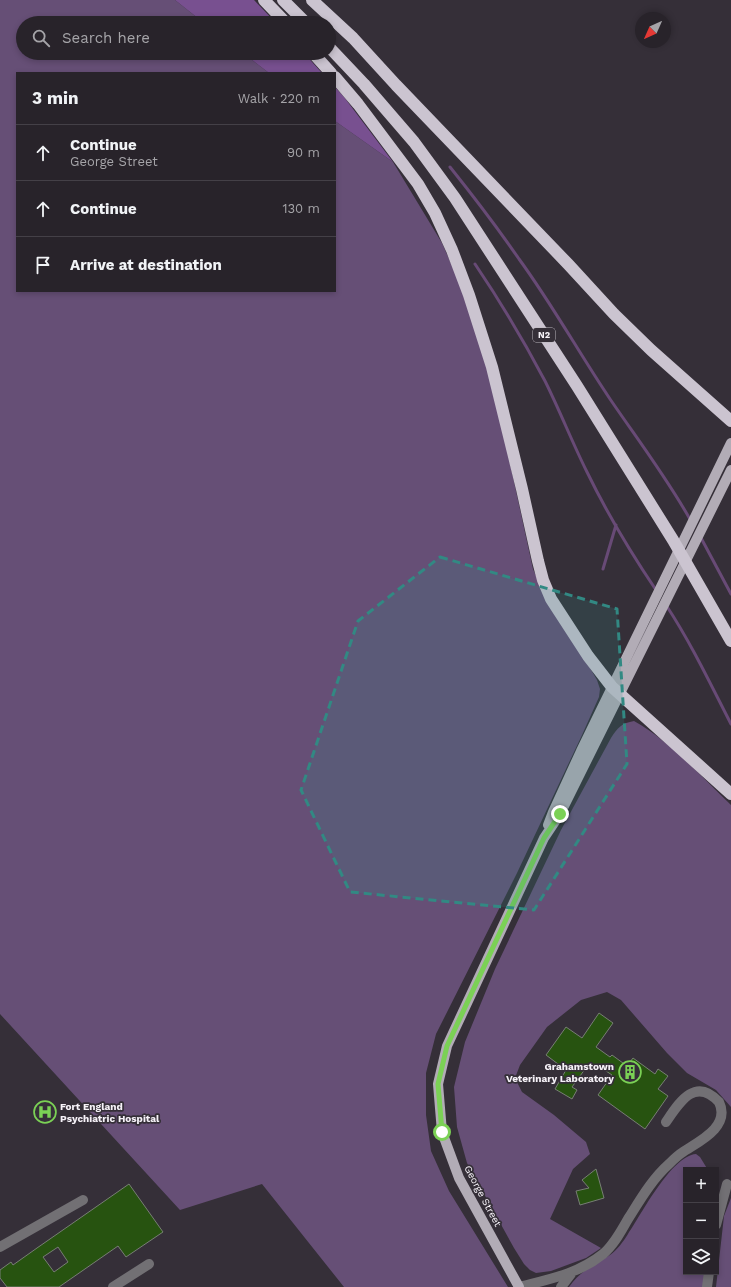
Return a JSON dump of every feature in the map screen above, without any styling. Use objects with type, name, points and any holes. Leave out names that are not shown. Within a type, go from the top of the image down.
[{"type":"highway","points":[[264,0],[279,16]]},
{"type":"highway","points":[[284,0],[299,16]]},
{"type":"highway","points":[[312,0],[329,16]]},
{"type":"highway","points":[[336,22],[353,38],[614,314],[651,350],[731,421]]},
{"type":"highway","name":"N2","points":[[336,54],[364,84],[414,142],[455,198],[606,432],[673,540],[731,641]]},
{"type":"highway","points":[[319,60],[330,72]]},
{"type":"highway","points":[[336,79],[358,104],[418,184],[435,213],[452,250],[469,295],[492,367],[543,580],[551,599],[588,656],[616,691],[731,794]]},
{"type":"main road","points":[[636,651],[704,497],[731,443]]},
{"type":"main road","points":[[636,651],[731,470]]},
{"type":"main road","name":"George Street","points":[[519,1287],[459,1178],[442,1132],[438,1084],[447,1046],[469,996],[544,838],[560,814],[616,691],[636,651]]},
{"type":"street","points":[[519,1287],[570,1274],[603,1254],[610,1246],[645,1191],[654,1180],[682,1152],[716,1133],[724,1120],[724,1112],[720,1104],[708,1093],[702,1091],[693,1092],[680,1102],[666,1122]]},
{"type":"street","points":[[719,1214],[727,1184]]},
{"type":"street","points":[[0,1247],[83,1200]]},
{"type":"street","points":[[113,1287],[149,1264]]},
{"type":"street","points":[[562,1287],[570,1274]]},
{"type":"street","points":[[707,1287],[709,1275]]},
{"type":"highlighted area","points":[[440,557],[617,609],[627,764],[534,910],[350,892],[301,790],[358,621]]},
{"type":"shaded area","points":[[0,0],[175,0],[195,16],[16,16],[16,60],[252,60],[268,72],[16,72],[16,292],[336,292],[336,122],[393,162],[442,243],[469,304],[492,381],[533,569],[548,603],[583,656],[597,680],[600,689],[599,697],[582,735],[517,873],[436,1034],[426,1073],[426,1115],[431,1151],[449,1191],[508,1287],[344,1287],[262,1184],[180,1210],[0,1014]]},
{"type":"shaded area","points":[[175,0],[254,0],[269,16],[195,16]]},
{"type":"shaded area","points":[[252,60],[310,60],[321,72],[268,72]]},
{"type":"shaded area","points":[[336,88],[344,97],[393,162],[336,122]]},
{"type":"shaded area","points":[[634,721],[673,749],[731,805],[731,1107],[716,1090],[687,1073],[667,1053],[621,1000],[607,992],[581,1000],[547,1027],[520,1065],[515,1078],[522,1092],[554,1115],[586,1142],[590,1154],[573,1169],[550,1219],[601,1248],[586,1258],[551,1271],[536,1273],[524,1264],[467,1163],[457,1127],[454,1087],[465,1042],[495,969],[561,830],[613,734],[623,725]]},
{"type":"shaded area","points":[[696,1154],[700,1157],[706,1167],[683,1167],[683,1275],[705,1275],[703,1287],[569,1287],[585,1271],[613,1253],[626,1237],[667,1175],[686,1157]]},
{"type":"shaded area","points":[[731,1198],[731,1287],[716,1287],[717,1275],[719,1275],[719,1260],[724,1216]]},
{"type":"building","name":"Grahamstown Veterinary Laboratory","points":[[599,1013],[613,1023],[596,1047],[610,1057],[612,1055],[627,1066],[633,1058],[655,1074],[658,1069],[668,1076],[658,1089],[668,1096],[645,1129],[598,1095],[612,1075],[597,1065],[594,1069],[588,1065],[572,1087],[577,1090],[572,1099],[555,1089],[566,1070],[546,1055],[566,1027],[582,1038]]},
{"type":"building","points":[[596,1169],[604,1198],[580,1205],[576,1191],[589,1188],[582,1180]]},
{"type":"building","points":[[129,1184],[163,1232],[126,1257],[118,1246],[59,1287],[7,1287],[0,1278],[0,1270],[11,1262],[13,1265]],"holes":[[[58,1247],[68,1262],[54,1272],[43,1257]]]},
{"type":"waterway","points":[[450,167],[477,201],[531,276],[610,399],[662,474],[691,521]]},
{"type":"waterway","points":[[475,264],[529,351],[545,381],[603,503],[628,547],[656,590]]},
{"type":"waterway","points":[[603,569],[616,525]]},
{"type":"waterway","points":[[700,536],[731,594]]},
{"type":"waterway","points":[[666,605],[708,678],[731,724]]},
{"type":"place","name":"Grahamstown Veterinary Laboratory","points":[[630,1072]]},
{"type":"place","name":"Fort England Psychiatric Hospital","points":[[45,1112]]},
{"type":"route","points":[[442,1132],[438,1084],[447,1046],[544,838],[560,814]]}]
